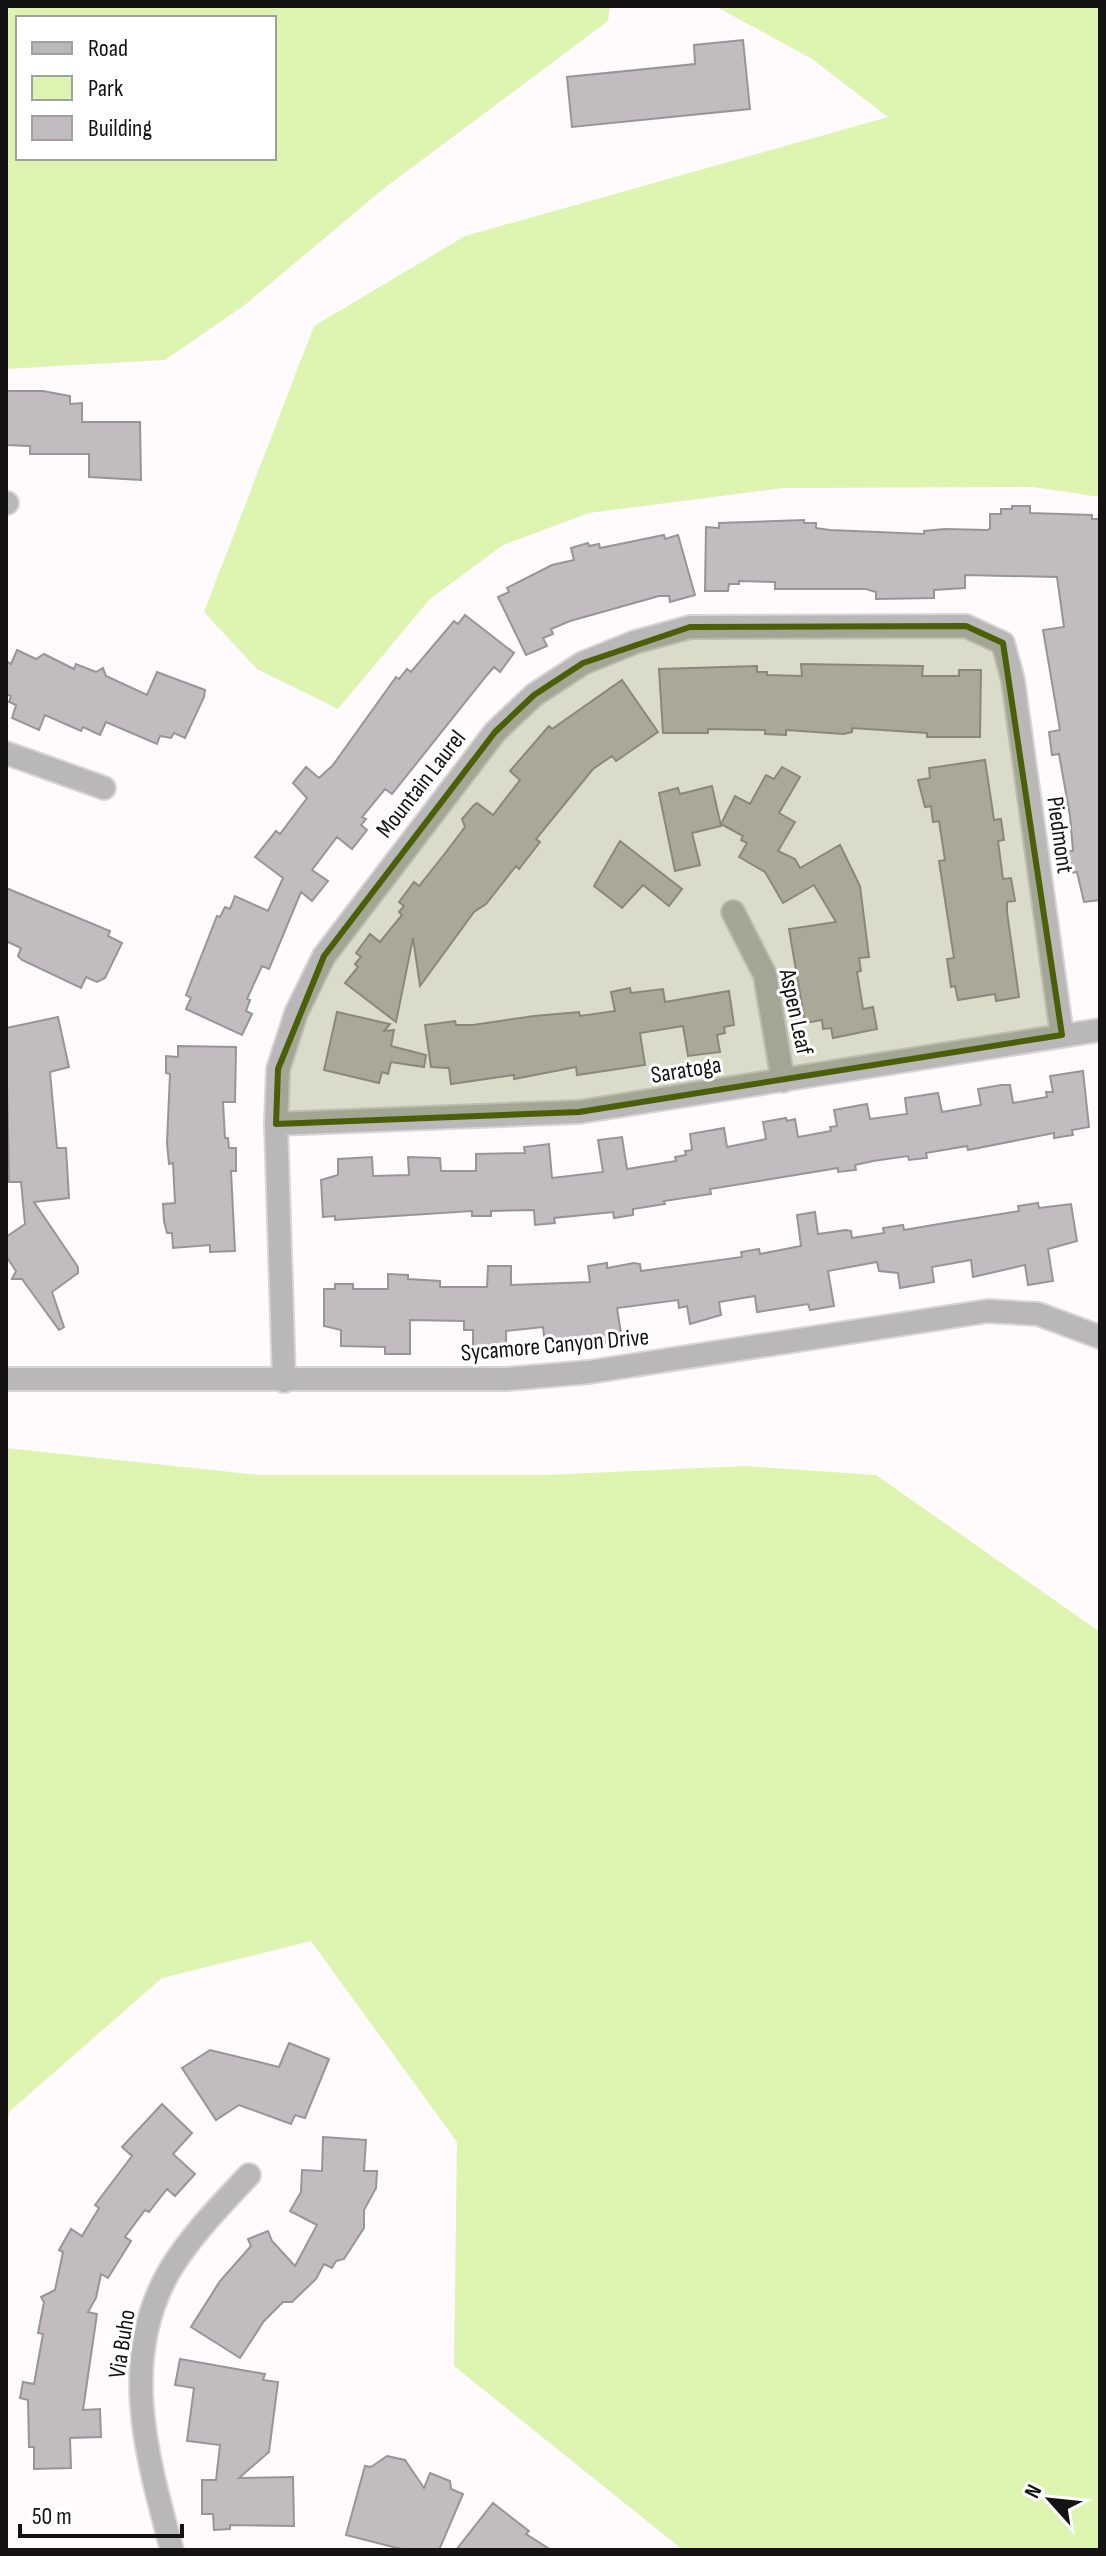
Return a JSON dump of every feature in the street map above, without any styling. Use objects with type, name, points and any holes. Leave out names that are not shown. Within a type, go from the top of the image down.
[{"type":"street","name":"Mountain Laurel","points":[[284,1381],[276,1124],[278,1069],[296,1013],[324,956],[495,732],[534,695],[583,663],[635,642],[690,627],[966,626],[1003,643]]},
{"type":"street","name":"Piedmont","points":[[1003,643],[1013,680],[1062,1035]]},
{"type":"street","points":[[6,753],[104,788]]},
{"type":"street","name":"Aspen Leaf","points":[[733,912],[765,975],[783,1081]]},
{"type":"street","name":"Saratoga","points":[[276,1124],[540,1115],[783,1081],[1100,1030]]},
{"type":"street","name":"Sycamore Canyon Drive","points":[[6,1379],[463,1381],[589,1372],[988,1311],[1038,1314],[1100,1337]]},
{"type":"street","name":"Via Buho","points":[[172,2550],[148,2458],[140,2406],[141,2359],[151,2312],[171,2269],[249,2175]]},
{"type":"highlighted area","points":[[966,626],[1003,643],[1062,1035],[579,1112],[276,1124],[278,1069],[324,956],[495,732],[534,695],[583,663],[690,627]]},
{"type":"green space","points":[[6,6],[610,6],[608,21],[383,189],[246,304],[165,360],[6,369]]},
{"type":"green space","points":[[715,6],[1100,6],[1100,497],[1033,487],[783,488],[589,513],[503,545],[430,599],[338,709],[257,669],[204,612],[314,326],[465,236],[888,117],[812,59]]},
{"type":"green space","points":[[6,1448],[258,1475],[545,1475],[745,1466],[876,1475],[1100,1632],[1100,2550],[683,2550],[454,2366],[457,2142],[311,1941],[162,1978],[10,2111],[6,2124]]},
{"type":"building","points":[[743,40],[750,109],[572,127],[567,77],[695,64],[694,45]]},
{"type":"building","points":[[6,391],[43,391],[70,396],[70,404],[82,403],[82,422],[140,422],[141,480],[89,477],[89,454],[30,454],[30,446],[6,445]]},
{"type":"building","points":[[1012,506],[1030,506],[1030,513],[1092,515],[1092,519],[1100,519],[1100,900],[1084,902],[1077,872],[1070,873],[1067,851],[1073,851],[1070,816],[1059,754],[1052,755],[1049,732],[1060,730],[1043,630],[1064,627],[1057,577],[965,575],[965,588],[934,590],[934,598],[876,599],[876,592],[866,589],[775,589],[775,582],[739,581],[739,584],[729,584],[728,591],[705,591],[706,527],[719,528],[719,523],[804,520],[804,523],[816,523],[816,528],[830,530],[924,534],[924,531],[945,529],[987,530],[990,529],[990,514],[1001,514],[1001,509],[1012,509]]},
{"type":"building","points":[[664,535],[665,539],[678,535],[695,595],[670,602],[669,596],[659,596],[570,621],[551,629],[553,634],[543,638],[547,646],[526,655],[498,597],[509,592],[507,588],[552,565],[574,560],[571,548],[588,543],[589,546],[599,544],[600,548]]},
{"type":"building","points":[[465,615],[514,653],[500,672],[494,667],[487,675],[392,794],[385,789],[362,817],[366,819],[361,825],[367,830],[352,849],[337,837],[312,870],[328,881],[312,901],[301,892],[269,969],[262,966],[247,999],[250,1000],[246,1011],[252,1014],[242,1035],[186,1009],[191,998],[186,995],[217,916],[220,917],[225,907],[230,909],[235,896],[268,911],[283,878],[255,857],[276,831],[280,834],[307,798],[293,783],[306,767],[319,778],[333,765],[396,677],[399,679],[407,669],[411,672],[454,621],[458,624]]},
{"type":"building","points":[[17,650],[36,659],[44,654],[74,669],[76,664],[96,672],[103,668],[106,676],[147,695],[157,672],[205,690],[204,697],[185,738],[174,733],[171,738],[160,736],[157,744],[106,722],[100,735],[83,727],[81,731],[45,715],[39,730],[12,718],[16,705],[9,702],[11,696],[6,694],[6,661],[11,664]]},
{"type":"building","points":[[801,664],[923,666],[922,676],[959,676],[959,670],[981,670],[980,737],[927,737],[927,733],[852,728],[852,732],[844,734],[786,730],[786,735],[765,734],[765,730],[708,729],[708,733],[663,733],[659,669],[757,666],[757,672],[767,672],[767,675],[802,676]]},
{"type":"building","points":[[622,680],[658,732],[616,761],[612,756],[593,769],[536,839],[540,842],[519,869],[516,866],[486,904],[474,912],[420,986],[413,938],[396,1022],[345,983],[358,967],[355,964],[361,957],[356,953],[370,934],[380,942],[402,915],[399,912],[404,906],[399,902],[414,882],[419,886],[443,856],[465,827],[462,819],[474,805],[477,803],[493,815],[520,780],[510,771],[549,726],[552,729]]},
{"type":"building","points":[[985,760],[994,820],[1001,819],[1004,840],[998,841],[1003,879],[1011,878],[1015,901],[1007,902],[1007,912],[1019,997],[996,1001],[995,994],[958,1000],[955,986],[951,987],[947,959],[954,958],[939,861],[945,860],[939,821],[933,822],[931,806],[925,807],[918,780],[930,778],[929,768]]},
{"type":"building","points":[[782,767],[800,777],[779,813],[795,822],[778,851],[795,859],[800,868],[840,845],[860,886],[869,957],[859,958],[861,971],[857,972],[863,1009],[873,1007],[877,1029],[833,1038],[831,1028],[823,1029],[822,1020],[805,1023],[789,929],[836,922],[814,885],[783,903],[765,872],[739,857],[747,843],[741,840],[743,836],[721,824],[735,796],[750,804],[766,775],[774,779]]},
{"type":"building","points":[[712,786],[721,826],[692,833],[700,865],[675,871],[659,793],[678,788],[680,794]]},
{"type":"building","points":[[620,841],[682,889],[669,906],[643,885],[622,908],[594,886]]},
{"type":"building","points":[[6,888],[110,931],[108,936],[122,943],[105,978],[97,982],[86,977],[81,988],[22,960],[18,956],[21,948],[6,941]]},
{"type":"building","points":[[630,988],[631,993],[663,989],[665,1002],[729,991],[734,1025],[724,1027],[725,1033],[717,1035],[720,1052],[688,1056],[683,1026],[640,1033],[645,1065],[577,1075],[576,1067],[514,1079],[514,1075],[451,1084],[449,1068],[431,1067],[425,1025],[455,1021],[456,1025],[473,1025],[534,1016],[579,1012],[580,1016],[615,1011],[611,992]]},
{"type":"building","points":[[337,1012],[390,1024],[384,1031],[394,1030],[391,1046],[426,1055],[424,1067],[391,1062],[388,1074],[382,1072],[379,1083],[324,1070]]},
{"type":"building","points":[[58,1017],[69,1067],[50,1072],[57,1148],[66,1148],[69,1198],[34,1202],[78,1267],[78,1273],[52,1292],[64,1327],[59,1330],[22,1279],[12,1279],[16,1271],[6,1256],[6,1237],[25,1224],[21,1182],[9,1182],[6,1028]]},
{"type":"building","points":[[178,1046],[236,1047],[235,1102],[223,1102],[225,1138],[228,1138],[229,1148],[236,1148],[236,1171],[231,1171],[235,1251],[210,1252],[210,1245],[173,1248],[172,1233],[167,1233],[163,1204],[175,1203],[173,1163],[169,1164],[167,1143],[170,1074],[166,1073],[166,1056],[178,1057]]},
{"type":"building","points":[[1083,1071],[1089,1127],[1072,1130],[1073,1135],[1054,1138],[1054,1133],[968,1150],[967,1146],[926,1153],[927,1158],[909,1160],[908,1156],[873,1161],[855,1165],[856,1170],[838,1172],[838,1168],[710,1189],[711,1194],[664,1201],[665,1204],[633,1209],[633,1215],[614,1218],[613,1212],[554,1218],[555,1223],[535,1225],[534,1210],[491,1211],[491,1216],[472,1216],[472,1211],[335,1220],[335,1216],[323,1217],[321,1180],[338,1175],[338,1159],[372,1157],[373,1176],[409,1175],[408,1157],[440,1158],[441,1171],[476,1171],[476,1154],[525,1153],[524,1147],[549,1144],[552,1178],[603,1172],[598,1140],[622,1137],[627,1169],[676,1161],[675,1157],[692,1150],[690,1134],[724,1128],[727,1147],[766,1139],[763,1122],[786,1118],[787,1121],[795,1119],[798,1137],[831,1131],[830,1127],[837,1126],[834,1110],[867,1104],[870,1119],[907,1114],[905,1098],[938,1093],[942,1112],[981,1105],[978,1089],[1001,1085],[1010,1085],[1013,1103],[1047,1097],[1046,1092],[1053,1092],[1050,1076]]},
{"type":"building","points":[[1038,1203],[1039,1208],[1071,1204],[1077,1241],[1048,1249],[1053,1281],[1028,1285],[1025,1265],[973,1277],[971,1260],[932,1267],[934,1282],[900,1288],[898,1273],[879,1271],[877,1262],[828,1271],[834,1306],[810,1310],[808,1304],[757,1312],[755,1296],[719,1302],[721,1315],[690,1324],[687,1306],[679,1308],[678,1300],[617,1308],[622,1340],[597,1344],[596,1339],[545,1344],[543,1327],[506,1331],[506,1345],[473,1347],[473,1330],[464,1330],[464,1321],[410,1320],[410,1354],[385,1354],[385,1347],[341,1346],[341,1330],[324,1326],[324,1289],[335,1289],[335,1284],[353,1284],[353,1289],[388,1289],[388,1274],[440,1281],[440,1287],[487,1287],[488,1266],[511,1266],[511,1285],[590,1282],[588,1266],[607,1263],[607,1268],[634,1263],[640,1264],[641,1271],[742,1257],[741,1252],[759,1249],[760,1254],[801,1246],[797,1215],[815,1212],[818,1234],[846,1230],[851,1231],[852,1238],[884,1233],[883,1228],[903,1225],[904,1230],[1019,1211],[1018,1206]]},
{"type":"building","points":[[289,2043],[329,2059],[305,2118],[295,2115],[291,2124],[239,2105],[216,2120],[182,2068],[210,2050],[279,2067]]},
{"type":"building","points":[[162,2104],[192,2133],[173,2154],[195,2174],[175,2196],[167,2189],[149,2212],[145,2210],[125,2237],[131,2241],[108,2278],[101,2274],[96,2298],[88,2312],[97,2314],[83,2410],[100,2409],[101,2437],[70,2438],[71,2468],[34,2469],[34,2447],[29,2447],[28,2400],[20,2398],[23,2382],[34,2384],[43,2334],[38,2333],[44,2302],[41,2297],[55,2290],[63,2252],[59,2250],[71,2229],[82,2236],[99,2208],[95,2205],[132,2156],[122,2147]]},
{"type":"building","points":[[323,2137],[366,2140],[364,2171],[377,2171],[376,2188],[364,2210],[364,2228],[344,2259],[336,2261],[332,2268],[324,2264],[316,2279],[292,2302],[283,2302],[264,2321],[240,2358],[191,2327],[220,2281],[251,2246],[248,2239],[268,2231],[272,2241],[295,2266],[317,2225],[290,2211],[301,2192],[302,2170],[322,2171]]},
{"type":"building","points":[[180,2359],[265,2374],[263,2380],[278,2382],[269,2452],[239,2478],[293,2477],[294,2526],[230,2525],[230,2529],[214,2530],[213,2514],[202,2514],[202,2480],[216,2480],[220,2445],[187,2441],[194,2388],[175,2385]]},
{"type":"building","points":[[387,2456],[405,2460],[424,2488],[430,2473],[450,2481],[451,2489],[463,2494],[439,2550],[405,2550],[346,2535],[365,2466],[371,2467]]},
{"type":"building","points":[[493,2503],[529,2531],[526,2534],[551,2550],[456,2550]]}]
